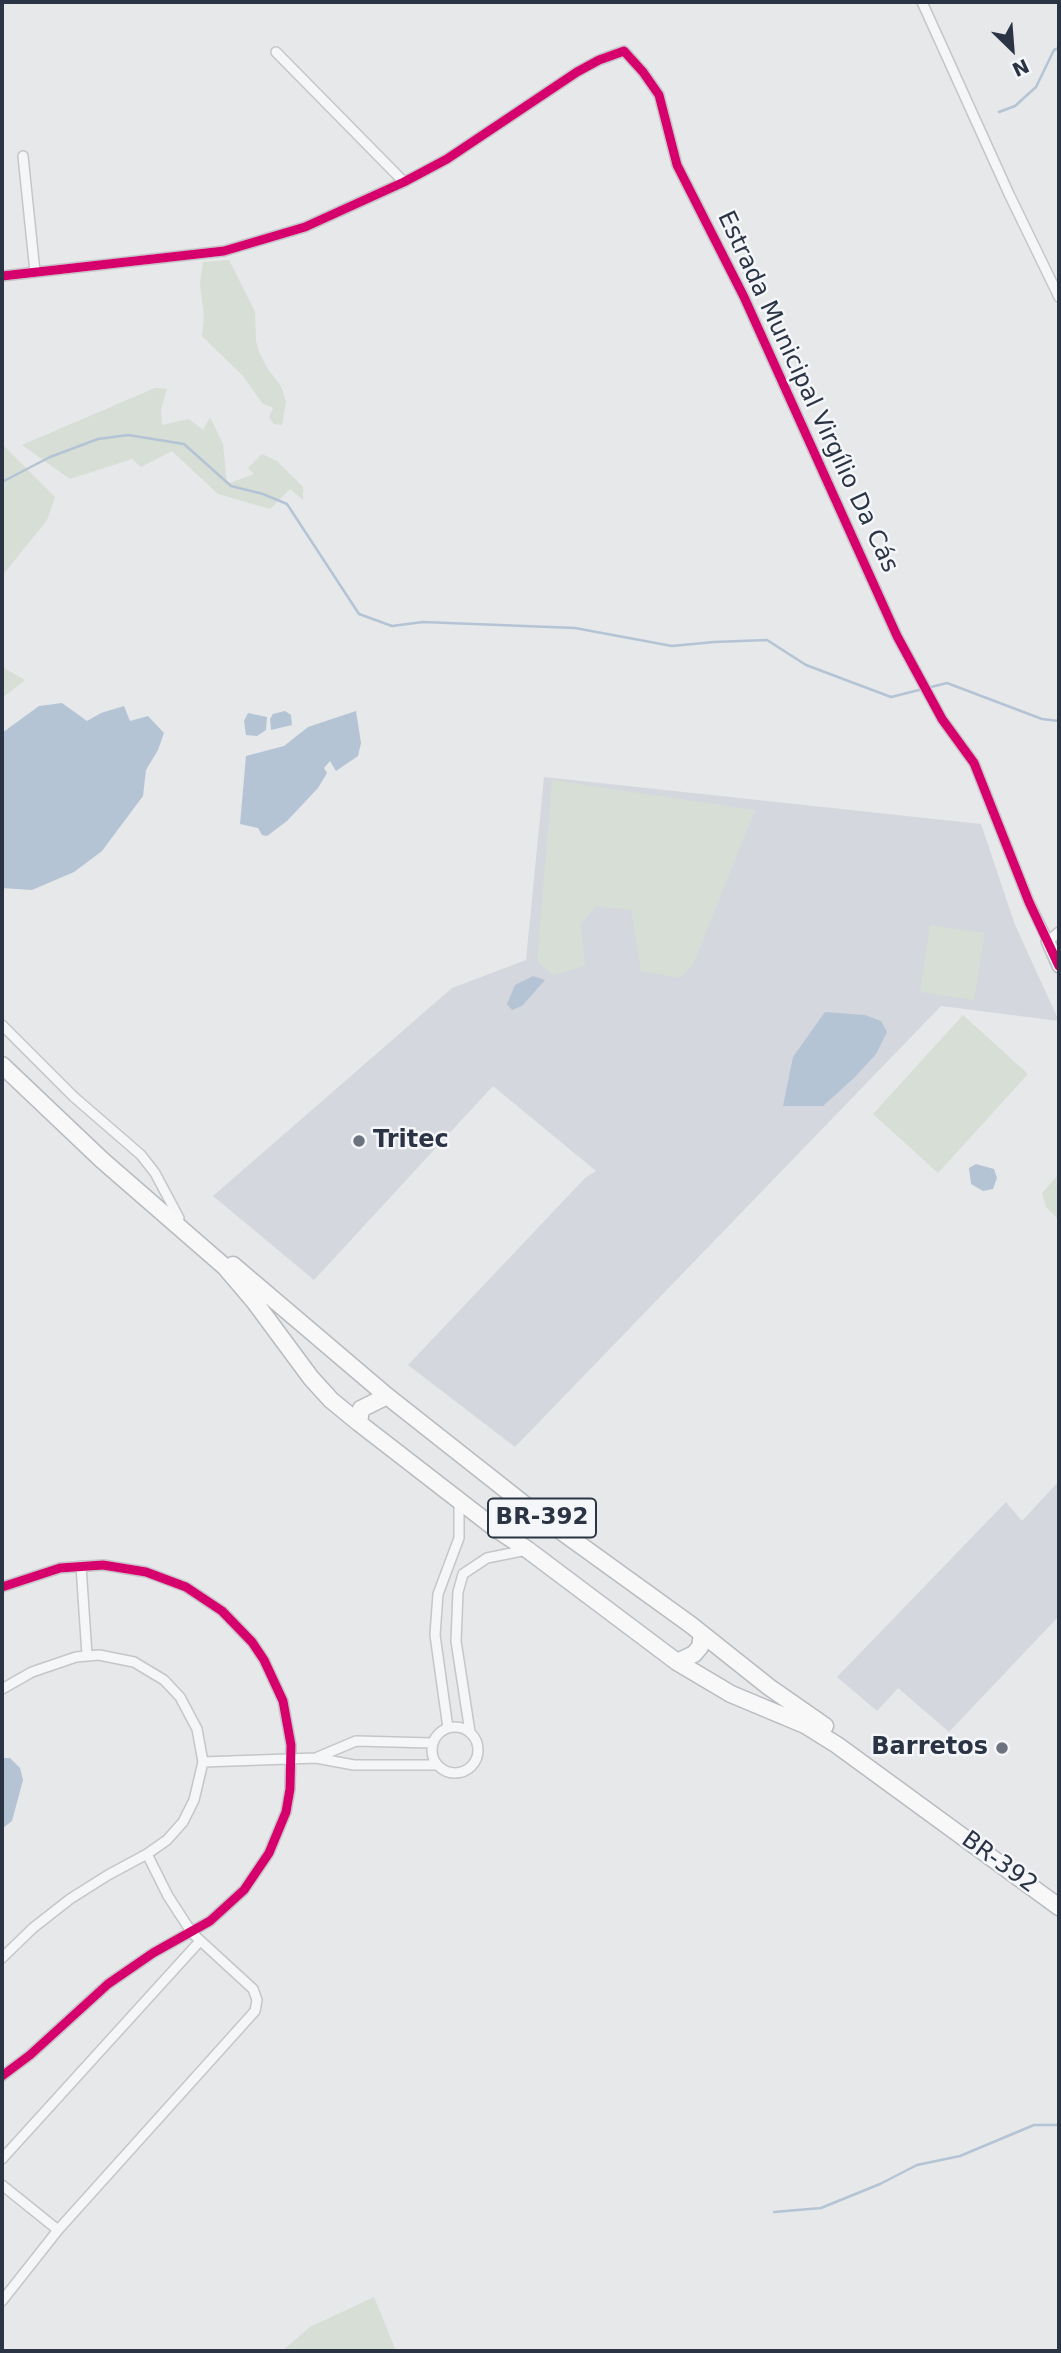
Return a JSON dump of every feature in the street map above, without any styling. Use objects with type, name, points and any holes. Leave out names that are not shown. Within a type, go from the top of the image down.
[{"type":"highway","name":"BR-392","points":[[2,1056],[53,1106],[178,1218],[387,1396],[557,1529],[702,1634],[769,1687],[1059,1896]]},
{"type":"highway","name":"BR-392","points":[[2,1065],[102,1160],[225,1267],[254,1301],[311,1378],[331,1400],[359,1423],[677,1662],[731,1694],[805,1725],[837,1745],[1059,1907]]},
{"type":"highway","points":[[359,1423],[361,1409],[387,1396]]},
{"type":"highway","points":[[677,1662],[694,1654],[700,1647],[702,1634]]},
{"type":"street","points":[[922,2],[1059,297]]},
{"type":"street","name":"Estrada Municipal Virgílio Da Cás","points":[[2,275],[223,251],[305,227],[404,182],[447,159],[577,72],[624,51],[659,95],[677,165],[744,297],[897,636],[942,719],[974,763],[1029,902],[1048,941]]},
{"type":"street","points":[[276,52],[404,182]]},
{"type":"street","points":[[23,156],[35,272]]},
{"type":"street","points":[[1059,932],[1048,941],[1059,966]]},
{"type":"street","points":[[2,1025],[74,1097],[141,1155],[155,1173],[178,1218]]},
{"type":"street","points":[[448,1728],[435,1634],[438,1594],[459,1538],[458,1500]]},
{"type":"street","points":[[470,1732],[456,1641],[457,1600],[463,1574],[487,1558],[528,1550]]},
{"type":"street","points":[[2,1587],[39,1574],[81,1566],[124,1567],[156,1575],[186,1587],[222,1611],[252,1642],[275,1680],[288,1723],[291,1758],[286,1812],[269,1853],[236,1898],[192,1933],[153,1953],[108,1983],[30,2055],[2,2076]]},
{"type":"street","points":[[81,1566],[88,1655]]},
{"type":"street","points":[[2,1689],[64,1660],[88,1655],[122,1659],[144,1667],[164,1680],[180,1697],[192,1717],[200,1740],[203,1762],[198,1789],[189,1811],[176,1831],[147,1854],[70,1899],[33,1928],[2,1958]]},
{"type":"street","points":[[203,1762],[316,1758],[354,1765],[436,1765],[450,1773],[462,1773],[471,1767],[478,1752],[477,1741],[470,1732],[459,1727],[438,1733],[432,1743],[436,1765]]},
{"type":"street","points":[[316,1758],[356,1741],[432,1743]]},
{"type":"street","points":[[2,2301],[58,2230],[255,2011],[257,2000],[253,1989],[192,1933],[168,1896],[147,1854]]},
{"type":"street","points":[[2,2159],[200,1941]]},
{"type":"street","points":[[2,2185],[58,2230]]},
{"type":"shaded area","points":[[229,260],[255,312],[256,341],[260,354],[281,386],[286,402],[282,425],[274,424],[269,417],[273,408],[262,403],[243,376],[202,336],[204,317],[200,283],[203,262]]},
{"type":"shaded area","points":[[155,388],[167,389],[161,409],[162,425],[189,419],[203,430],[210,417],[223,444],[227,484],[254,474],[248,468],[262,454],[277,461],[303,487],[303,500],[290,489],[270,509],[218,494],[172,451],[141,467],[132,459],[70,479],[22,445]]},
{"type":"shaded area","points":[[2,444],[55,497],[47,520],[2,576]]},
{"type":"shaded area","points":[[2,667],[25,680],[2,698]]},
{"type":"shaded area","points":[[544,777],[981,824],[1015,925],[1059,1021],[941,1006],[515,1447],[408,1365],[585,1178],[596,1171],[493,1086],[314,1280],[213,1196],[452,988],[526,960]]},
{"type":"shaded area","points":[[552,780],[755,810],[693,965],[680,978],[641,971],[631,910],[596,906],[581,924],[585,966],[553,975],[537,961]]},
{"type":"shaded area","points":[[930,925],[985,933],[974,1000],[920,992]]},
{"type":"shaded area","points":[[963,1015],[1028,1074],[938,1173],[873,1114]]},
{"type":"shaded area","points":[[1059,1174],[1059,1223],[1046,1207],[1042,1193]]},
{"type":"shaded area","points":[[1059,1481],[1059,1616],[949,1732],[898,1688],[877,1711],[837,1677],[1006,1502],[1022,1521]]},
{"type":"shaded area","points":[[374,2297],[396,2351],[282,2351],[310,2327]]},
{"type":"water","points":[[62,703],[87,721],[101,713],[124,706],[130,721],[148,716],[164,733],[146,770],[143,796],[102,851],[74,872],[32,890],[2,888],[2,733],[39,706]]},
{"type":"water","points":[[285,711],[291,715],[292,725],[271,730],[270,719],[273,714]]},
{"type":"water","points":[[356,711],[361,743],[358,756],[336,771],[330,761],[324,768],[327,773],[318,788],[287,821],[267,836],[262,835],[258,828],[240,824],[246,756],[284,746],[308,727]]},
{"type":"water","points":[[248,713],[267,717],[266,730],[257,736],[246,735],[244,721]]},
{"type":"water","points":[[533,976],[545,980],[522,1006],[512,1010],[507,1004],[515,985]]},
{"type":"water","points":[[825,1012],[865,1015],[881,1021],[887,1032],[876,1054],[823,1106],[783,1106],[793,1057]]},
{"type":"water","points":[[976,1164],[994,1169],[997,1178],[993,1189],[983,1191],[971,1184],[969,1168]]},
{"type":"water","points":[[2,1758],[10,1758],[20,1768],[23,1780],[12,1821],[2,1829]]},
{"type":"waterway","points":[[999,112],[1015,106],[1036,87],[1054,50],[1059,48]]},
{"type":"waterway","points":[[2,482],[50,457],[98,439],[128,435],[184,444],[231,486],[263,494],[287,504],[359,614],[392,626],[423,622],[575,628],[672,646],[767,640],[806,665],[891,697],[947,683],[1042,719],[1059,721]]},
{"type":"waterway","points":[[774,2212],[821,2208],[880,2184],[917,2165],[960,2156],[1034,2125],[1059,2125]]},
{"type":"cycle path","points":[[2,276],[224,251],[305,227],[404,182],[447,159],[577,72],[624,51],[659,95],[677,165],[744,297],[897,636],[942,719],[974,763],[1029,902],[1059,966]]},
{"type":"cycle path","points":[[2,1587],[60,1568],[103,1565],[146,1572],[186,1587],[222,1611],[252,1642],[264,1660],[283,1701],[291,1745],[290,1789],[286,1812],[269,1853],[244,1890],[210,1921],[153,1953],[108,1984],[30,2055],[2,2076]]},
{"type":"place","name":"Tritec","points":[[359,1141]]},
{"type":"place","name":"Barretos","points":[[1002,1748]]}]
